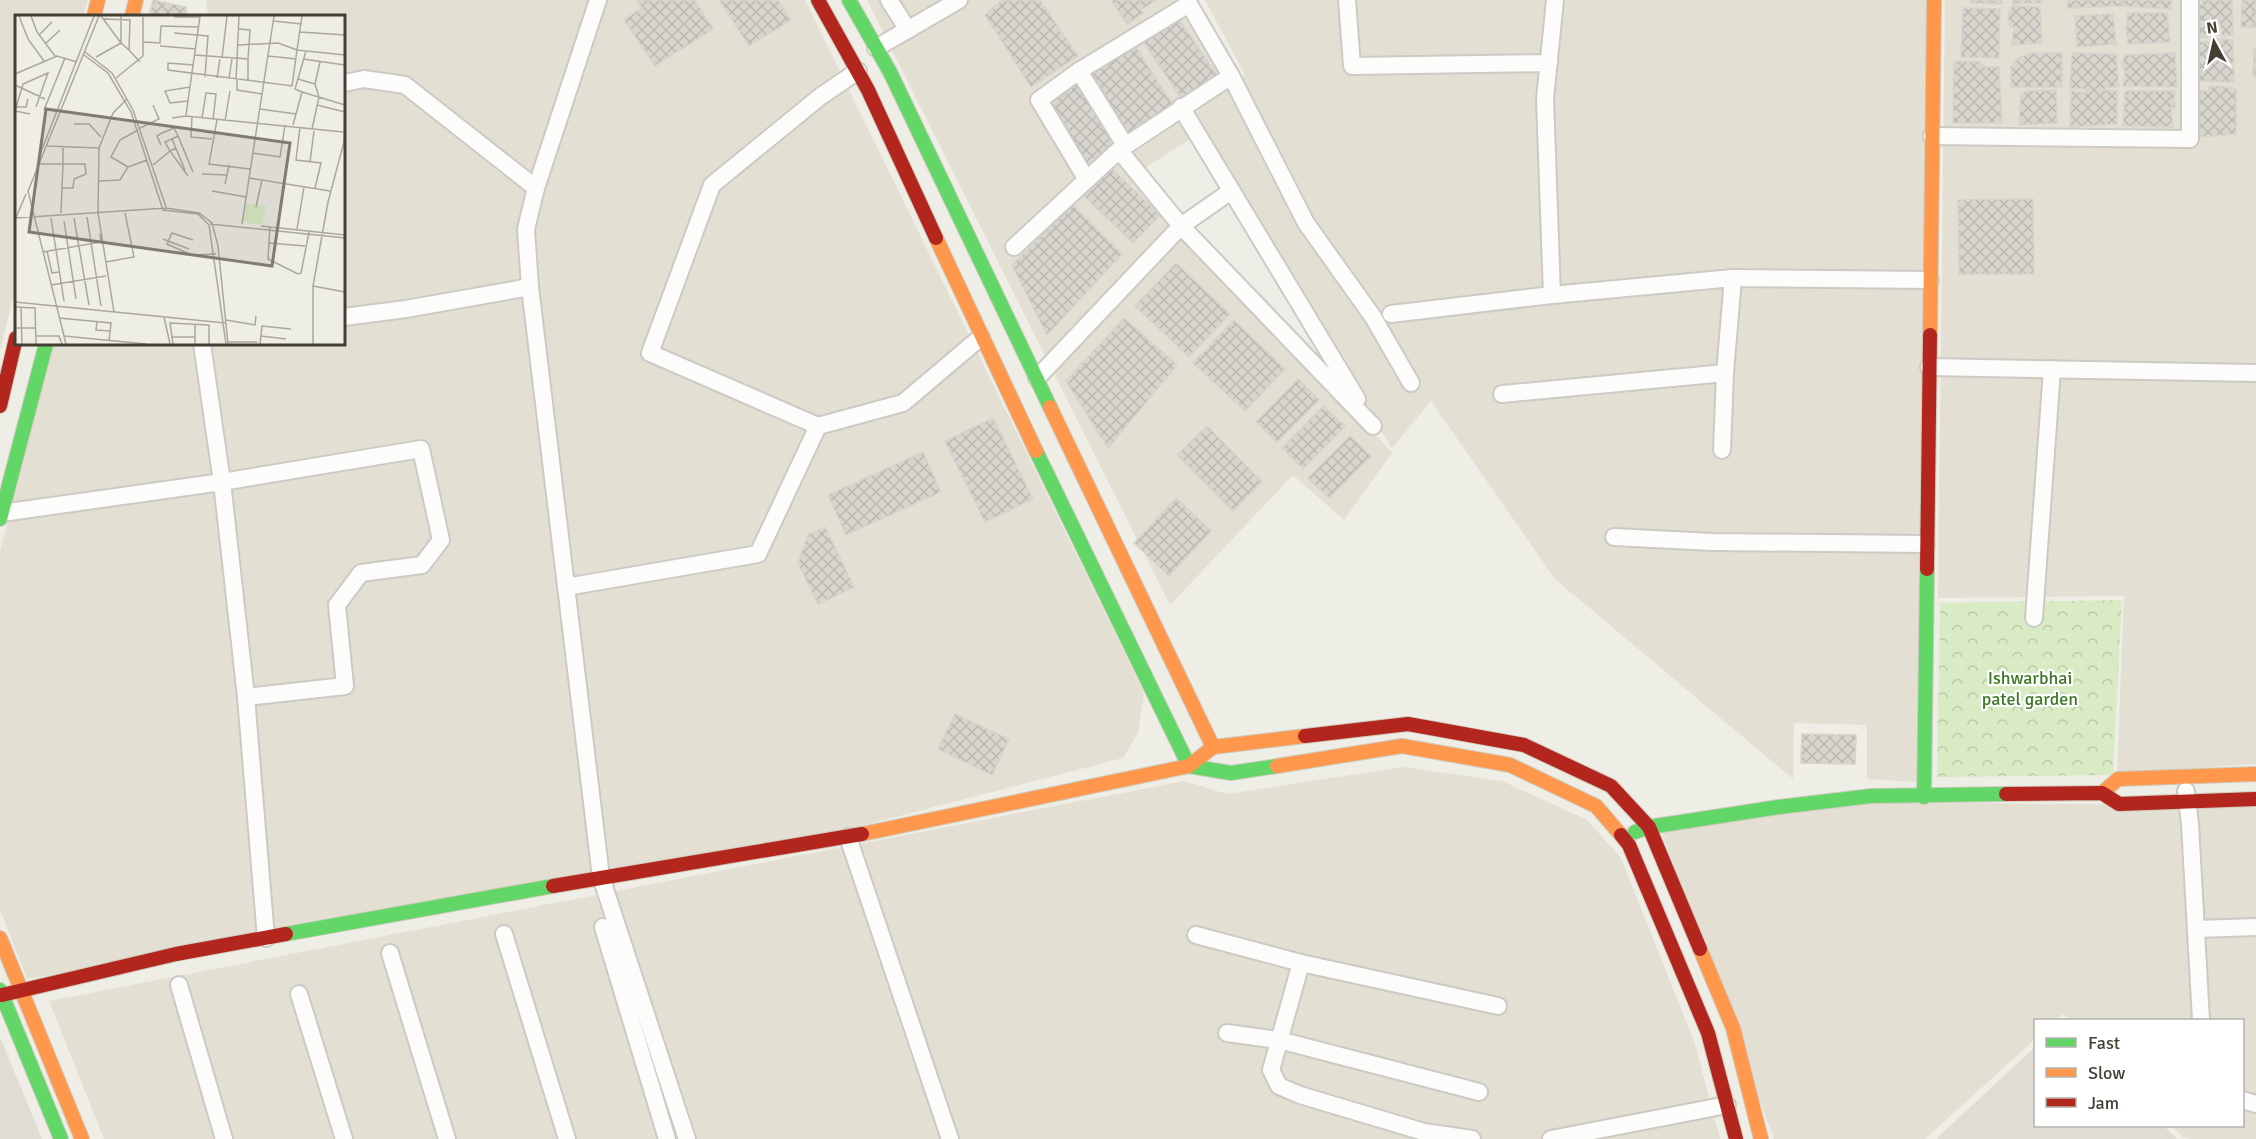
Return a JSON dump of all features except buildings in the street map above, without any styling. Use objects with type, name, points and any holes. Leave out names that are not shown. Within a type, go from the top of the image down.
[{"type":"street","points":[[94,15],[98,0]]},
{"type":"street","points":[[132,15],[136,0]]},
{"type":"street","points":[[598,0],[536,188],[526,229],[530,287],[601,876],[687,1139]]},
{"type":"street","points":[[818,0],[868,90],[981,338],[1189,766]]},
{"type":"street","points":[[849,0],[890,72],[1213,747]]},
{"type":"street","points":[[889,0],[908,30]]},
{"type":"street","points":[[876,48],[959,0]]},
{"type":"street","points":[[1347,0],[1352,66],[1549,63]]},
{"type":"street","points":[[1552,295],[1545,99],[1555,0]]},
{"type":"street","points":[[1924,797],[1934,0]]},
{"type":"street","points":[[1932,136],[2190,139],[2190,0]]},
{"type":"street","points":[[1087,180],[1039,100],[1079,71],[1189,4],[1231,76],[1306,223],[1372,317],[1411,383]]},
{"type":"street","points":[[858,71],[821,96],[712,185],[650,353],[818,426],[903,403],[981,338]]},
{"type":"street","points":[[1079,71],[1122,147],[1181,226],[1373,426],[1181,107]]},
{"type":"street","points":[[1014,247],[1122,147],[1231,76]]},
{"type":"street","points":[[345,83],[364,79],[405,85],[536,188]]},
{"type":"street","points":[[1037,378],[1181,226],[1232,191]]},
{"type":"street","points":[[1391,314],[1552,295],[1733,278],[1930,280]]},
{"type":"street","points":[[1722,450],[1725,373],[1733,278]]},
{"type":"street","points":[[345,317],[406,309],[530,287]]},
{"type":"street","points":[[0,406],[15,342]]},
{"type":"street","points":[[46,345],[1,516],[421,449],[441,540],[422,565],[361,573],[337,605],[345,686],[246,696]]},
{"type":"street","points":[[202,345],[222,482],[246,696],[266,938]]},
{"type":"street","points":[[1929,367],[2256,373]]},
{"type":"street","points":[[2034,618],[2052,369]]},
{"type":"street","points":[[1502,394],[1725,373]]},
{"type":"street","points":[[566,587],[758,554],[818,426]]},
{"type":"street","points":[[1614,537],[1712,542],[1926,544]]},
{"type":"street","points":[[1189,766],[1213,747],[1408,724],[1524,746],[1611,786],[1649,827],[1733,1028],[1761,1139]]},
{"type":"street","points":[[61,1139],[1,994],[176,954],[601,876],[848,837],[1189,766],[1231,773],[1402,746],[1510,765],[1596,806],[1629,844],[1708,1034],[1736,1139]]},
{"type":"street","points":[[2102,793],[2118,779],[2256,774]]},
{"type":"street","points":[[2184,778],[2201,1019]]},
{"type":"street","points":[[1622,836],[1649,827],[1779,807],[1871,796],[2102,793],[2119,804],[2256,799]]},
{"type":"street","points":[[848,837],[950,1139]]},
{"type":"street","points":[[603,927],[667,1139]]},
{"type":"street","points":[[2196,929],[2256,927]]},
{"type":"street","points":[[504,934],[567,1139]]},
{"type":"street","points":[[1196,935],[1301,963],[1498,1006]]},
{"type":"street","points":[[0,938],[82,1139]]},
{"type":"street","points":[[390,952],[447,1139]]},
{"type":"street","points":[[1301,963],[1271,1070],[1280,1086],[1300,1095],[1424,1132],[1472,1139]]},
{"type":"street","points":[[179,985],[224,1139]]},
{"type":"street","points":[[298,994],[344,1139]]},
{"type":"street","points":[[1227,1033],[1279,1040],[1479,1092]]},
{"type":"street","points":[[1551,1139],[1727,1105]]},
{"type":"shaded area","points":[[0,0],[88,0],[83,15],[15,15],[15,289],[0,351]]},
{"type":"shaded area","points":[[206,0],[805,0],[1144,693],[1138,733],[1123,758],[849,829],[27,979],[0,909],[0,552],[53,345],[345,345],[345,15],[208,15]]},
{"type":"shaded area","points":[[867,0],[1196,0],[1240,75],[1129,153],[1392,453],[1344,520],[1293,475],[1170,605]]},
{"type":"shaded area","points":[[1205,0],[1929,0],[1916,782],[1867,779],[1867,725],[1794,723],[1793,779],[1555,579],[1431,401],[1392,448],[1195,136],[1145,168],[1133,153],[1245,75]]},
{"type":"shaded area","points":[[1945,0],[2256,0],[2256,764],[2117,773],[2124,596],[1938,598]]},
{"type":"shaded area","points":[[1403,767],[1502,781],[1587,820],[1621,858],[1695,1044],[1720,1139],[104,1139],[49,1001],[1184,781],[1227,794]]},
{"type":"shaded area","points":[[1871,802],[2256,806],[2256,1139],[2190,1139],[2183,1137],[2173,1127],[2244,1127],[2244,1019],[2069,1019],[2063,1014],[2057,1019],[2034,1019],[2034,1040],[1925,1139],[1774,1139],[1661,831]]},
{"type":"shaded area","points":[[0,1037],[42,1139],[0,1139]]},
{"type":"shaded area","points":[[2034,1048],[2034,1127],[2165,1127],[2177,1139],[1936,1139]]},
{"type":"green space","name":"Ishwarbhai patel garden","points":[[2122,600],[2113,775],[1937,777],[1940,603]]},
{"type":"traffic: fast","points":[[849,0],[890,72],[1050,407]]},
{"type":"traffic: fast","points":[[0,519],[46,345]]},
{"type":"traffic: fast","points":[[1036,451],[1189,766],[1231,773],[1277,766]]},
{"type":"traffic: fast","points":[[1924,797],[1927,569]]},
{"type":"traffic: fast","points":[[1635,832],[1649,827],[1779,807],[1871,796],[2006,794]]},
{"type":"traffic: fast","points":[[286,934],[553,886]]},
{"type":"traffic: fast","points":[[0,990],[61,1139]]},
{"type":"traffic: slow","points":[[94,15],[98,0]]},
{"type":"traffic: slow","points":[[132,15],[136,0]]},
{"type":"traffic: slow","points":[[1930,335],[1934,0]]},
{"type":"traffic: slow","points":[[936,238],[1036,451]]},
{"type":"traffic: slow","points":[[1050,407],[1213,747]]},
{"type":"traffic: slow","points":[[862,834],[1189,766],[1213,747],[1305,736]]},
{"type":"traffic: slow","points":[[1277,766],[1402,746],[1510,765],[1596,806],[1621,835]]},
{"type":"traffic: slow","points":[[2102,793],[2118,779],[2256,774]]},
{"type":"traffic: slow","points":[[0,938],[82,1139]]},
{"type":"traffic: slow","points":[[1700,949],[1733,1028],[1761,1139]]},
{"type":"traffic: jam","points":[[818,0],[868,90],[936,238]]},
{"type":"traffic: jam","points":[[1927,569],[1930,335]]},
{"type":"traffic: jam","points":[[0,406],[15,342]]},
{"type":"traffic: jam","points":[[1305,736],[1408,724],[1524,745],[1611,786],[1649,827],[1700,949]]},
{"type":"traffic: jam","points":[[2006,794],[2102,793],[2119,804],[2256,799]]},
{"type":"traffic: jam","points":[[553,886],[862,834]]},
{"type":"traffic: jam","points":[[1621,835],[1629,845],[1708,1033],[1736,1139]]},
{"type":"traffic: jam","points":[[2,995],[176,954],[286,934]]}]
